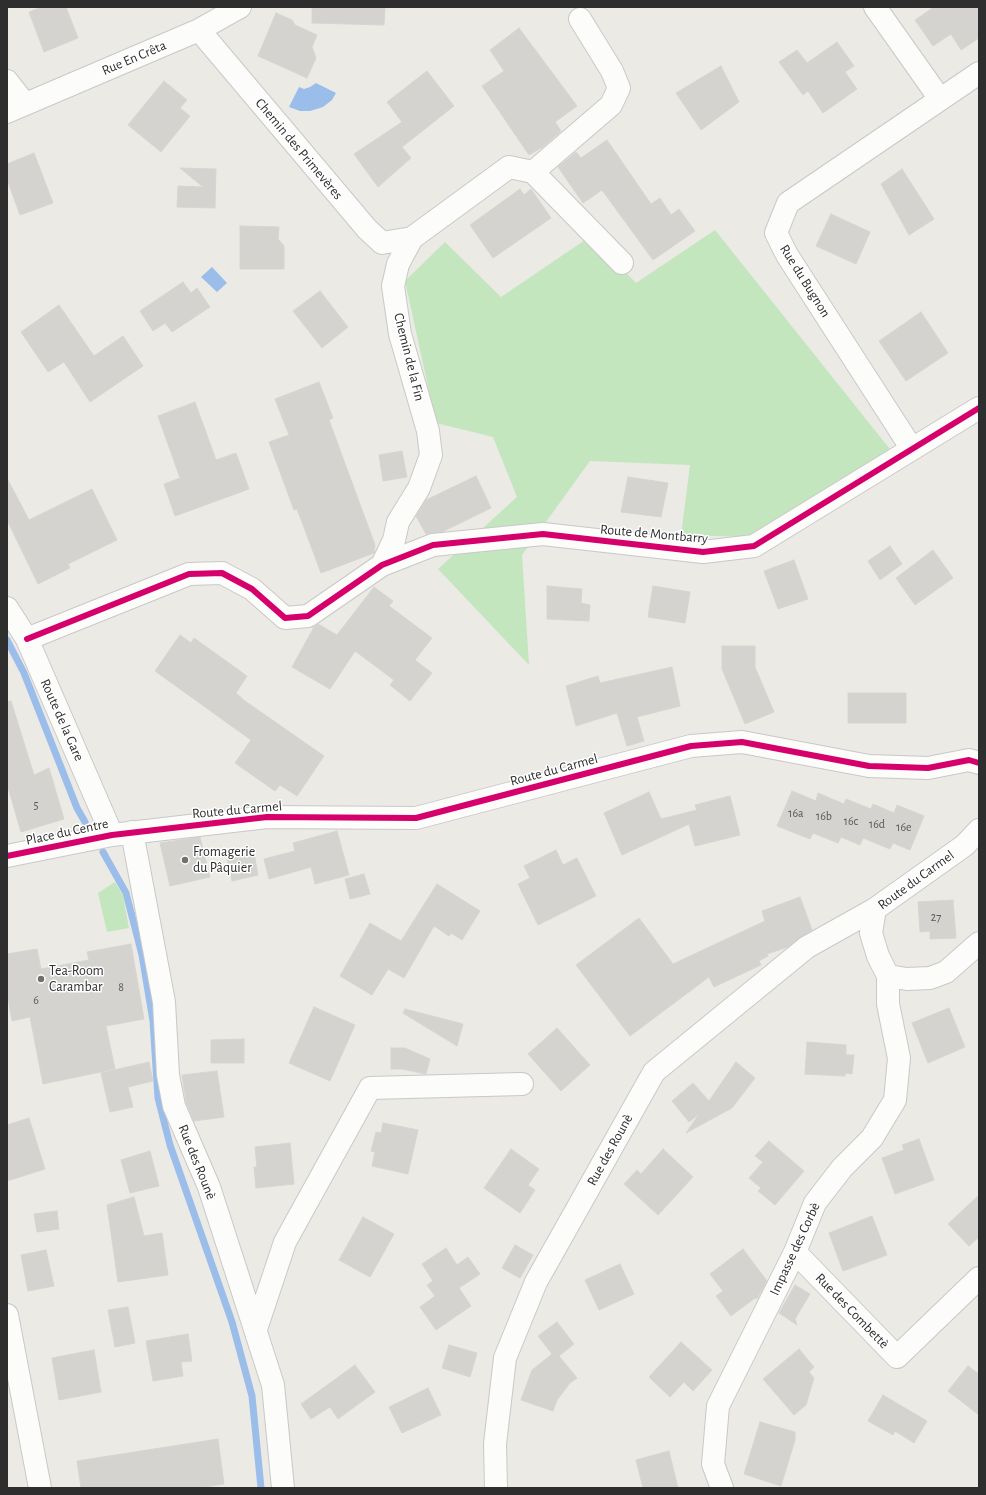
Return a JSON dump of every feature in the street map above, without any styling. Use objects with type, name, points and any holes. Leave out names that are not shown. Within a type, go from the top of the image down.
[{"type":"street","name":"Rue En Crêta","points":[[7,81],[16,108],[199,30],[240,7]]},
{"type":"street","points":[[875,7],[940,99]]},
{"type":"street","points":[[580,19],[612,71],[619,88],[611,105],[533,172],[622,263]]},
{"type":"street","name":"Chemin des Primevères","points":[[199,30],[367,229],[382,243],[412,238]]},
{"type":"street","name":"Rue du Bugnon","points":[[912,449],[787,255],[776,233],[788,203],[821,183],[979,73]]},
{"type":"street","name":"Chemin de la Fin","points":[[382,565],[394,540],[398,522],[419,488],[432,454],[428,431],[400,334],[393,286],[398,264],[412,238],[509,167],[533,172]]},
{"type":"street","name":"Route de Montbarry","points":[[27,639],[189,574],[222,573],[252,589],[285,618],[308,616],[382,565],[433,545],[543,534],[704,552],[754,546],[979,408]]},
{"type":"street","name":"Route de la Gare","points":[[7,608],[27,639],[122,833]]},
{"type":"street","name":"Route du Carmel","points":[[122,833],[267,817],[416,818],[698,745],[742,742],[869,766],[928,768],[969,760],[979,763]]},
{"type":"street","name":"Route du Carmel","points":[[888,976],[878,956],[871,933],[874,909],[965,845],[979,830]]},
{"type":"street","name":"Place du Centre","points":[[7,856],[122,833]]},
{"type":"street","name":"Rue des Rounè","points":[[122,833],[164,1002],[168,1075],[174,1106],[208,1187],[256,1329],[273,1386],[283,1488]]},
{"type":"street","name":"Rue des Rounè","points":[[496,1488],[495,1444],[505,1358],[536,1282],[654,1072],[807,947],[874,909]]},
{"type":"street","points":[[888,976],[907,979],[930,978],[946,972],[979,944]]},
{"type":"street","name":"Impasse des Corbè","points":[[722,1488],[713,1464],[718,1406],[795,1252],[815,1203],[842,1168],[872,1138],[894,1100],[900,1058],[888,1004],[888,976]]},
{"type":"street","points":[[256,1329],[285,1242],[370,1088],[522,1084]]},
{"type":"street","name":"Rue des Combettè","points":[[795,1252],[897,1357],[979,1278]]},
{"type":"street","points":[[7,1315],[40,1488]]},
{"type":"green space","points":[[715,230],[893,453],[750,537],[681,535],[690,465],[590,461],[522,555],[529,665],[438,569],[517,497],[493,437],[436,423],[405,281],[445,242],[501,297],[591,236],[636,283]]},
{"type":"green space","points":[[115,882],[123,896],[129,928],[107,932],[98,893]]},
{"type":"water","points":[[316,83],[336,93],[332,100],[323,107],[310,111],[300,111],[289,107],[299,87],[304,89]]},
{"type":"water","points":[[212,267],[227,283],[217,292],[201,277]]},
{"type":"building","points":[[42,7],[66,7],[78,38],[44,52],[29,12]]},
{"type":"building","points":[[312,7],[385,7],[384,25],[312,23]]},
{"type":"building","points":[[934,7],[979,7],[979,38],[961,50],[951,34],[933,46],[915,20]]},
{"type":"building","points":[[276,13],[292,20],[295,25],[317,35],[312,47],[316,58],[307,78],[258,56]]},
{"type":"building","points":[[519,28],[577,106],[555,122],[561,131],[544,146],[529,155],[482,86],[504,71],[490,50]]},
{"type":"building","points":[[837,42],[854,66],[845,72],[857,89],[823,113],[808,91],[803,95],[779,62],[797,50],[807,63]]},
{"type":"building","points":[[721,66],[739,102],[701,130],[676,93]]},
{"type":"building","points":[[427,71],[454,106],[402,147],[411,158],[378,187],[354,154],[402,122],[387,102]]},
{"type":"building","points":[[164,81],[187,100],[180,108],[190,116],[161,152],[128,125]]},
{"type":"building","points":[[607,140],[651,204],[660,198],[671,215],[679,209],[695,231],[653,260],[602,190],[583,203],[558,167],[576,152],[581,158]]},
{"type":"building","points":[[34,153],[53,203],[20,215],[7,179],[7,164]]},
{"type":"building","points":[[180,168],[216,169],[215,208],[177,207],[178,186],[203,187]]},
{"type":"building","points":[[902,169],[934,219],[909,235],[881,184]]},
{"type":"building","points":[[520,189],[524,195],[531,189],[551,218],[493,258],[470,225]]},
{"type":"building","points":[[831,214],[870,232],[856,264],[816,246]]},
{"type":"building","points":[[240,226],[279,227],[278,239],[284,246],[284,269],[240,269]]},
{"type":"building","points":[[183,282],[191,293],[197,288],[210,307],[172,332],[165,323],[153,331],[140,311]]},
{"type":"building","points":[[320,291],[348,327],[322,348],[293,311]]},
{"type":"building","points":[[59,305],[94,356],[123,336],[143,366],[90,402],[64,362],[48,372],[21,332]]},
{"type":"building","points":[[921,312],[948,353],[906,381],[879,341]]},
{"type":"building","points":[[319,382],[333,418],[329,420],[375,545],[374,553],[321,573],[297,509],[294,510],[269,442],[289,435],[275,399]]},
{"type":"building","points":[[195,402],[216,460],[236,453],[249,489],[175,516],[164,484],[180,478],[158,416]]},
{"type":"building","points":[[402,451],[407,477],[383,481],[379,455]]},
{"type":"building","points":[[476,476],[491,508],[442,532],[426,534],[416,516],[426,500]]},
{"type":"building","points":[[628,477],[668,483],[661,517],[621,512]]},
{"type":"building","points":[[7,478],[29,520],[92,489],[117,540],[68,564],[70,568],[38,584],[7,520]]},
{"type":"building","points":[[890,546],[902,564],[880,580],[868,561]]},
{"type":"building","points":[[933,550],[953,578],[915,605],[896,578]]},
{"type":"building","points":[[794,560],[808,599],[778,609],[764,571]]},
{"type":"building","points":[[547,586],[582,589],[581,603],[590,605],[589,621],[547,619]]},
{"type":"building","points":[[653,586],[690,592],[685,623],[648,617]]},
{"type":"building","points":[[374,587],[393,601],[389,606],[432,638],[415,660],[432,673],[410,701],[390,685],[394,680],[355,651],[330,689],[292,667],[314,627],[318,624],[337,635]]},
{"type":"building","points":[[180,635],[191,643],[194,638],[247,676],[236,693],[245,701],[324,756],[297,796],[280,785],[275,791],[235,763],[251,740],[155,671]]},
{"type":"building","points":[[722,646],[755,646],[755,667],[774,712],[745,724],[722,669]]},
{"type":"building","points":[[672,667],[680,706],[637,717],[644,741],[627,746],[617,713],[576,726],[566,686],[598,676],[600,683]]},
{"type":"building","points":[[848,693],[906,693],[906,723],[848,723]]},
{"type":"building","points":[[11,701],[34,775],[49,768],[64,819],[21,832],[7,784],[7,702]]},
{"type":"building","points":[[792,791],[816,801],[818,793],[844,804],[846,799],[871,809],[873,804],[894,813],[897,805],[924,816],[910,850],[893,843],[890,849],[863,838],[860,845],[841,837],[838,843],[813,833],[810,839],[777,826]]},
{"type":"building","points":[[649,792],[661,819],[697,810],[695,805],[730,796],[740,835],[695,846],[689,824],[622,855],[604,813]]},
{"type":"building","points":[[337,831],[349,875],[315,884],[311,867],[269,879],[264,859],[295,851],[293,843]]},
{"type":"building","name":"Fromagerie du Pâquier","points":[[200,837],[210,877],[170,886],[160,843]]},
{"type":"building","points":[[556,850],[563,865],[577,858],[596,896],[538,925],[518,884],[530,878],[524,866]]},
{"type":"building","points":[[254,853],[258,875],[232,881],[227,859]]},
{"type":"building","points":[[364,874],[370,894],[350,899],[345,879]]},
{"type":"building","points":[[437,884],[480,911],[462,940],[451,933],[449,936],[434,926],[404,978],[388,969],[372,995],[340,976],[370,923],[401,941]]},
{"type":"building","points":[[800,897],[812,930],[788,947],[767,954],[768,956],[759,961],[761,965],[714,987],[709,977],[630,1036],[576,965],[639,918],[673,964],[765,921],[762,911]]},
{"type":"building","points":[[953,900],[956,938],[930,939],[930,931],[920,932],[918,902]]},
{"type":"building","points":[[131,944],[144,1019],[106,1026],[115,1069],[43,1084],[30,1017],[12,1021],[7,992],[7,954],[37,949],[41,969],[89,960],[87,952]]},
{"type":"building","points":[[314,1007],[355,1025],[330,1081],[289,1063]]},
{"type":"building","points":[[949,1008],[965,1047],[928,1063],[912,1023]]},
{"type":"building","points":[[405,1009],[463,1024],[457,1046],[403,1013]]},
{"type":"building","points":[[557,1028],[590,1065],[561,1091],[528,1054]]},
{"type":"building","points":[[244,1039],[244,1063],[211,1063],[211,1040]]},
{"type":"building","points":[[807,1042],[846,1045],[846,1055],[854,1055],[852,1074],[845,1073],[845,1076],[805,1074]]},
{"type":"building","points":[[391,1048],[405,1048],[430,1059],[426,1074],[402,1069],[391,1069]]},
{"type":"building","points":[[149,1062],[153,1081],[128,1087],[133,1107],[110,1112],[101,1073]]},
{"type":"building","points":[[736,1062],[755,1078],[732,1108],[686,1133],[699,1114],[689,1122],[672,1101],[693,1083],[709,1101]]},
{"type":"building","points":[[217,1071],[224,1117],[194,1121],[186,1102],[182,1075]]},
{"type":"building","points":[[29,1118],[45,1169],[7,1181],[7,1125]]},
{"type":"building","points":[[383,1123],[418,1130],[408,1174],[372,1166],[375,1152],[371,1151],[376,1132],[381,1133]]},
{"type":"building","points":[[919,1139],[934,1180],[895,1194],[882,1158],[904,1150],[902,1145]]},
{"type":"building","points":[[769,1141],[804,1171],[775,1205],[758,1191],[761,1188],[749,1178],[763,1162],[755,1156]]},
{"type":"building","points":[[290,1143],[294,1184],[256,1188],[254,1167],[257,1167],[255,1147]]},
{"type":"building","points":[[511,1149],[539,1169],[528,1185],[535,1190],[520,1213],[484,1188]]},
{"type":"building","points":[[663,1149],[693,1177],[658,1215],[624,1184],[637,1170],[641,1174]]},
{"type":"building","points":[[150,1151],[159,1186],[130,1193],[121,1160]]},
{"type":"building","points":[[979,1195],[979,1237],[969,1246],[948,1224]]},
{"type":"building","points":[[134,1197],[144,1236],[162,1233],[168,1275],[118,1282],[107,1205]]},
{"type":"building","points":[[57,1211],[59,1229],[37,1232],[34,1214]]},
{"type":"building","points":[[872,1216],[887,1255],[843,1271],[829,1233]]},
{"type":"building","points":[[363,1217],[394,1234],[370,1277],[339,1260]]},
{"type":"building","points":[[515,1245],[533,1255],[520,1278],[502,1268]]},
{"type":"building","points":[[446,1248],[457,1265],[468,1257],[480,1274],[459,1288],[471,1306],[436,1330],[420,1307],[435,1296],[427,1285],[433,1281],[422,1264]]},
{"type":"building","points":[[743,1249],[767,1281],[757,1299],[755,1298],[731,1316],[716,1296],[723,1291],[710,1274]]},
{"type":"building","points":[[46,1250],[54,1286],[28,1291],[21,1255]]},
{"type":"building","points":[[620,1264],[634,1294],[599,1310],[585,1280]]},
{"type":"building","points":[[795,1285],[810,1294],[795,1319],[797,1325],[779,1313]]},
{"type":"building","points":[[128,1307],[135,1343],[115,1347],[108,1310]]},
{"type":"building","points":[[557,1322],[574,1344],[559,1356],[577,1378],[570,1383],[557,1400],[553,1411],[521,1400],[532,1370],[552,1354],[538,1336]]},
{"type":"building","points":[[188,1334],[192,1361],[181,1362],[183,1376],[153,1381],[146,1341]]},
{"type":"building","points":[[681,1342],[712,1370],[693,1391],[684,1382],[670,1397],[649,1377]]},
{"type":"building","points":[[449,1345],[477,1353],[470,1377],[442,1368]]},
{"type":"building","points":[[799,1349],[814,1367],[809,1372],[814,1378],[806,1405],[794,1415],[763,1379]]},
{"type":"building","points":[[94,1350],[101,1392],[59,1400],[52,1358]]},
{"type":"building","points":[[355,1365],[375,1392],[338,1419],[330,1407],[311,1419],[301,1404]]},
{"type":"building","points":[[968,1366],[979,1374],[979,1415],[948,1391]]},
{"type":"building","points":[[428,1388],[441,1415],[402,1433],[389,1407]]},
{"type":"building","points":[[883,1395],[927,1421],[914,1443],[895,1431],[893,1435],[868,1421]]},
{"type":"building","points":[[760,1422],[795,1432],[795,1440],[781,1486],[744,1474]]},
{"type":"building","points":[[218,1439],[224,1484],[197,1488],[81,1488],[77,1461]]},
{"type":"building","points":[[669,1451],[678,1488],[643,1488],[636,1460]]},
{"type":"waterway","points":[[7,640],[24,673],[77,808],[85,822]]},
{"type":"waterway","points":[[103,852],[126,893],[142,955],[153,1021],[158,1098],[170,1145],[232,1322],[252,1396],[261,1488]]},
{"type":"cycle path","points":[[27,639],[189,574],[222,573],[252,589],[285,618],[308,616],[382,565],[433,545],[543,534],[703,552],[754,546],[979,408]]},
{"type":"cycle path","points":[[7,856],[112,835],[267,817],[416,818],[691,746],[742,742],[869,766],[928,768],[969,760],[979,763]]},
{"type":"place","name":"Fromagerie du Pâquier","points":[[185,860]]},
{"type":"place","name":"Tea-Room Carambar","points":[[41,979]]}]
